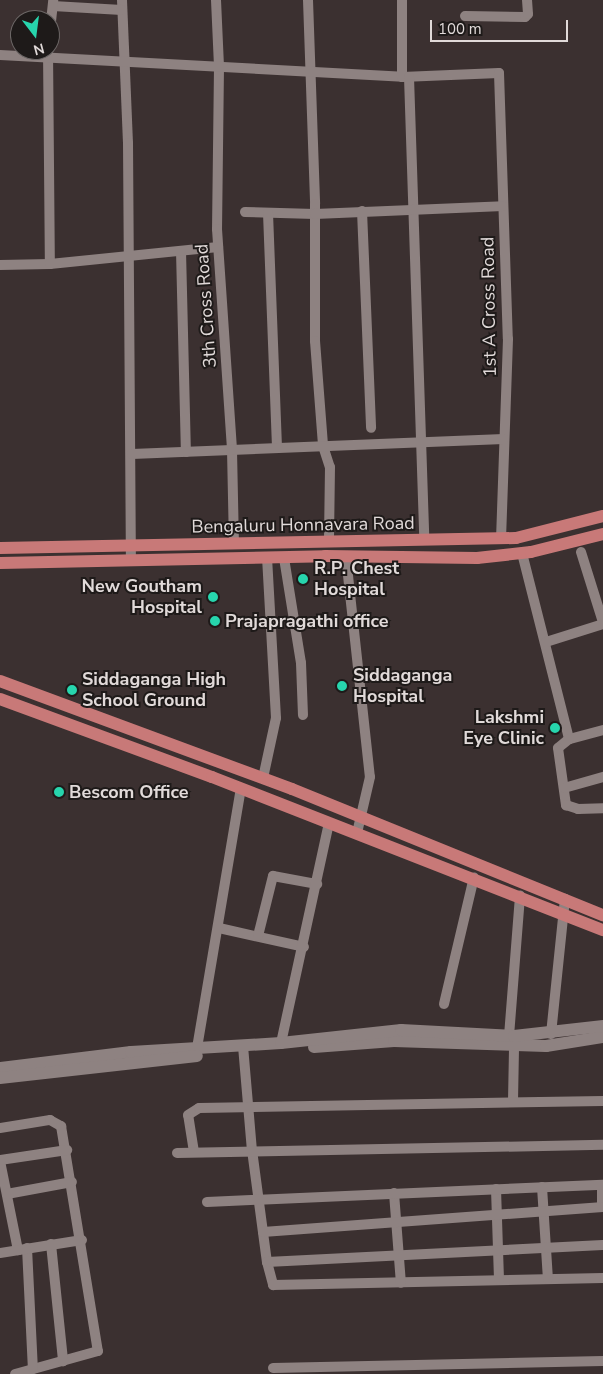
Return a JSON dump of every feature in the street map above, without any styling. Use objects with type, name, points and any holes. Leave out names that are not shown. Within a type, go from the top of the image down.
[{"type":"main road","name":"Bengaluru Honnavara Road","points":[[0,548],[501,539],[536,535],[603,516]]},
{"type":"main road","name":"Bengaluru Honnavara Road","points":[[0,562],[346,557],[477,558],[522,553],[603,534]]},
{"type":"main road","points":[[0,681],[263,778],[603,915]]},
{"type":"main road","points":[[0,699],[474,877],[603,930]]},
{"type":"main road","points":[[0,1068],[111,1054],[197,1048],[243,1049],[394,1041],[512,1041],[603,1026]]},
{"type":"main road","points":[[0,1078],[401,1030],[546,1046],[603,1037]]},
{"type":"street","name":"3th Cross Road","points":[[216,0],[219,67],[218,247],[232,450],[234,543]]},
{"type":"street","points":[[308,0],[308,72],[315,214],[315,341],[323,446],[330,467],[329,542]]},
{"type":"street","points":[[402,0],[413,208],[424,540]]},
{"type":"street","points":[[465,16],[525,17],[528,14],[527,0]]},
{"type":"street","points":[[53,3],[122,5],[123,63],[128,143],[132,454],[131,559]]},
{"type":"street","points":[[60,55],[123,63],[405,77]]},
{"type":"street","points":[[48,60],[50,264]]},
{"type":"street","name":"1st A Cross Road","points":[[405,77],[499,74],[508,339],[501,539]]},
{"type":"street","points":[[244,212],[315,214],[413,208],[503,206]]},
{"type":"street","points":[[362,211],[370,428]]},
{"type":"street","points":[[268,213],[277,448]]},
{"type":"street","points":[[0,265],[50,264],[129,258],[218,247]]},
{"type":"street","points":[[181,251],[186,452]]},
{"type":"street","points":[[132,454],[504,440]]},
{"type":"street","points":[[546,642],[603,623],[581,552]]},
{"type":"street","points":[[522,553],[569,739]]},
{"type":"street","points":[[346,557],[370,778],[357,833]]},
{"type":"street","points":[[284,558],[303,678],[303,715]]},
{"type":"street","points":[[263,778],[276,718],[267,559]]},
{"type":"street","points":[[603,730],[569,739],[558,748],[566,805],[578,809],[603,808]]},
{"type":"street","points":[[564,788],[603,777]]},
{"type":"street","points":[[197,1048],[219,928],[241,789]]},
{"type":"street","points":[[281,1043],[304,947],[330,823]]},
{"type":"street","points":[[258,936],[273,876],[317,884]]},
{"type":"street","points":[[444,1004],[474,877]]},
{"type":"street","points":[[513,1102],[512,1041],[520,895]]},
{"type":"street","points":[[551,1034],[562,914],[565,900]]},
{"type":"street","points":[[219,928],[304,947]]},
{"type":"street","points":[[243,1049],[252,1150],[267,1262],[270,1280],[273,1285],[603,1278]]},
{"type":"street","points":[[194,1152],[188,1115],[192,1110],[248,1106],[603,1101]]},
{"type":"street","points":[[0,1128],[57,1121],[66,1150],[72,1182],[98,1351],[15,1374]]},
{"type":"street","points":[[176,1153],[252,1150],[603,1145]]},
{"type":"street","points":[[33,1369],[22,1249],[0,1160],[66,1150]]},
{"type":"street","points":[[7,1194],[72,1182]]},
{"type":"street","points":[[207,1202],[602,1185],[603,1207],[395,1224],[263,1232]]},
{"type":"street","points":[[542,1187],[548,1279]]},
{"type":"street","points":[[496,1189],[499,1280]]},
{"type":"street","points":[[394,1193],[401,1283]]},
{"type":"street","points":[[0,1252],[82,1240]]},
{"type":"street","points":[[51,1244],[63,1361]]},
{"type":"street","points":[[267,1262],[603,1245]]},
{"type":"street","points":[[273,1368],[603,1360]]},
{"type":"place","name":"R.P. Chest Hospital","points":[[303,579]]},
{"type":"place","name":"New Goutham Hospital","points":[[213,597]]},
{"type":"place","name":"Prajapragathi office","points":[[215,621]]},
{"type":"place","name":"Siddaganga Hospital","points":[[342,686]]},
{"type":"place","name":"Siddaganga High School Ground","points":[[72,690]]},
{"type":"place","name":"Lakshmi Eye Clinic","points":[[555,728]]},
{"type":"place","name":"Bescom Office","points":[[59,792]]}]
